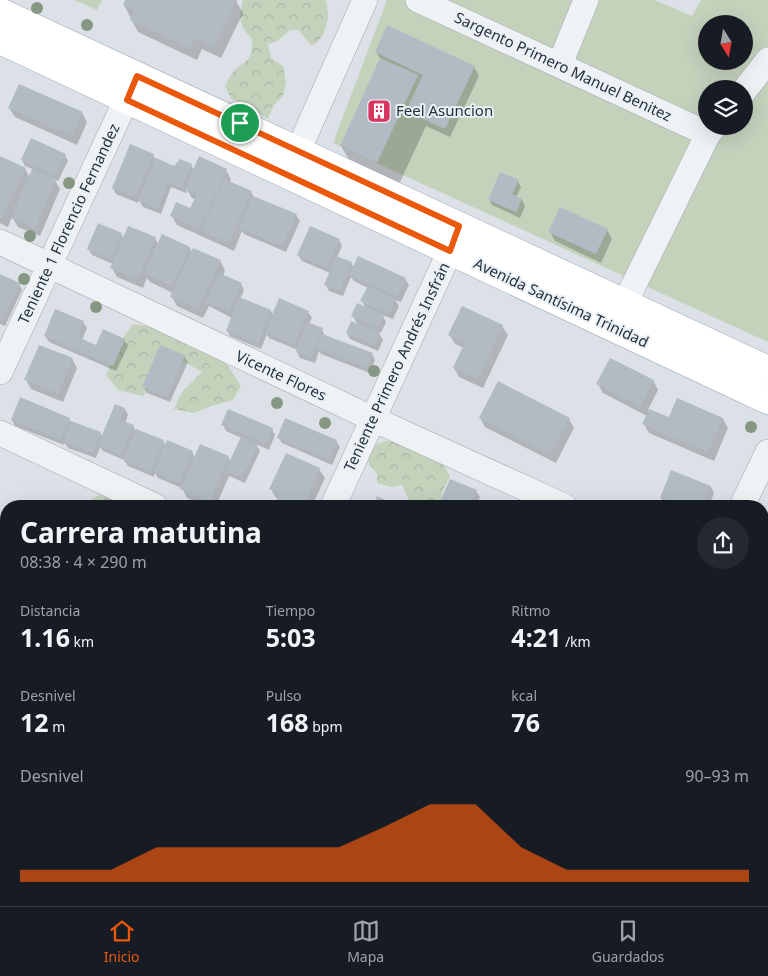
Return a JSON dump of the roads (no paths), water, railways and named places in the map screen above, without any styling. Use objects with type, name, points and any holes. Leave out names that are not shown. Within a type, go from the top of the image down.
[{"type":"main road","name":"Avenida Santísima Trinidad","points":[[0,12],[132,88]]},
{"type":"main road","name":"Avenida Santísima Trinidad","points":[[0,40],[132,88],[455,238],[768,400]]},
{"type":"main road","name":"Avenida Santísima Trinidad","points":[[455,238],[625,303],[768,370]]},
{"type":"street","points":[[292,162],[365,0]]},
{"type":"street","name":"Sargento Primero Manuel Benitez","points":[[418,0],[698,124]]},
{"type":"street","points":[[560,64],[586,0]]},
{"type":"street","points":[[753,80],[768,60]]},
{"type":"street","name":"Teniente 1 Florencio Fernandez","points":[[0,372],[132,88]]},
{"type":"street","points":[[625,303],[709,135]]},
{"type":"street","name":"Teniente Primero Andrés Insfrán","points":[[336,500],[455,238]]},
{"type":"street","name":"Vicente Flores","points":[[0,242],[373,419],[551,500]]},
{"type":"street","points":[[0,433],[143,500]]},
{"type":"street","points":[[745,500],[768,452]]},
{"type":"place","name":"Feel Asuncion","points":[[379,111]]}]
